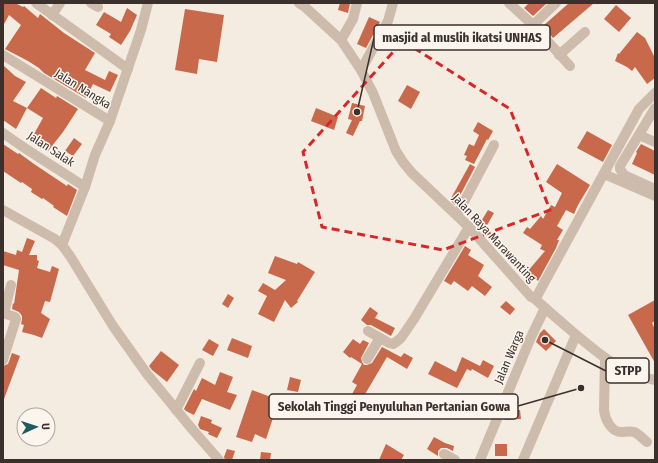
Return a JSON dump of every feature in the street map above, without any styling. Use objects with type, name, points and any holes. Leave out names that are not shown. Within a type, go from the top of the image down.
[{"type":"street","points":[[36,3],[128,69]]},
{"type":"street","points":[[52,15],[60,3]]},
{"type":"street","points":[[110,121],[141,30],[148,3]]},
{"type":"street","name":"Jalan Raya Marawanting","points":[[299,3],[341,40],[361,70],[373,93],[399,157],[412,173],[469,227],[531,297],[534,298],[538,296],[639,109],[655,93]]},
{"type":"street","points":[[341,40],[353,19],[357,3]]},
{"type":"street","points":[[361,70],[388,21],[393,3]]},
{"type":"street","points":[[509,3],[533,25],[570,66]]},
{"type":"street","points":[[533,25],[556,3]]},
{"type":"street","points":[[560,55],[585,32]]},
{"type":"street","name":"Jalan Nangka","points":[[3,55],[110,121],[95,155],[85,187],[62,245]]},
{"type":"street","points":[[655,108],[620,166],[620,169],[624,175],[655,189]]},
{"type":"street","name":"Jalan Salak","points":[[3,132],[18,144],[85,187]]},
{"type":"street","points":[[639,135],[655,142]]},
{"type":"street","points":[[457,215],[494,145]]},
{"type":"street","points":[[604,174],[655,196]]},
{"type":"street","points":[[4,212],[49,236],[62,245],[98,304],[147,374],[219,460]]},
{"type":"street","points":[[368,331],[393,344],[401,338],[469,227]]},
{"type":"street","points":[[3,360],[16,319],[15,317],[3,313],[11,285]]},
{"type":"street","points":[[534,298],[605,358],[626,370],[655,380]]},
{"type":"street","name":"Jalan Warga","points":[[480,460],[531,337],[545,308]]},
{"type":"street","points":[[523,460],[576,335]]},
{"type":"street","points":[[367,359],[380,338]]},
{"type":"street","points":[[605,358],[605,416],[617,432],[634,433],[647,442]]},
{"type":"street","points":[[176,410],[200,363]]},
{"type":"street","points":[[444,454],[455,460]]},
{"type":"highlighted area","points":[[403,41],[510,109],[550,210],[443,250],[322,227],[303,152]]},
{"type":"building","points":[[3,3],[15,3],[23,7],[24,6],[38,18],[40,14],[64,33],[95,53],[85,70],[105,80],[109,71],[118,75],[110,92],[93,84],[86,98],[44,73],[28,61],[5,49],[21,25],[9,15],[3,26]]},
{"type":"building","points":[[340,3],[350,3],[348,13],[338,10]]},
{"type":"building","points":[[529,3],[547,3],[533,16],[524,8]]},
{"type":"building","points":[[569,3],[594,3],[553,38],[543,26]]},
{"type":"building","points":[[616,5],[631,18],[619,32],[604,19]]},
{"type":"building","points":[[127,8],[137,15],[130,31],[121,45],[109,37],[111,34],[96,25],[104,12],[121,22]]},
{"type":"building","points":[[185,9],[224,15],[217,62],[199,59],[197,74],[175,70]]},
{"type":"building","points":[[369,17],[380,22],[366,48],[357,44]]},
{"type":"building","points":[[637,32],[645,38],[655,58],[655,78],[647,84],[635,67],[632,71],[615,61],[618,53],[619,54]]},
{"type":"building","points":[[3,65],[15,76],[26,82],[13,101],[27,108],[16,129],[3,120]]},
{"type":"building","points":[[407,85],[420,92],[411,109],[398,101]]},
{"type":"building","points":[[41,88],[56,98],[57,96],[78,109],[48,151],[30,141],[43,118],[27,108]]},
{"type":"building","points":[[352,103],[365,106],[362,121],[360,121],[353,136],[346,133],[352,120],[348,119]]},
{"type":"building","points":[[316,108],[338,117],[334,130],[311,121]]},
{"type":"building","points":[[478,122],[493,131],[488,140],[487,139],[474,164],[465,160],[467,156],[464,155],[469,144],[474,146],[479,135],[473,131]]},
{"type":"building","points":[[587,131],[612,145],[603,162],[577,148]]},
{"type":"building","points":[[74,138],[82,144],[73,156],[65,151]]},
{"type":"building","points":[[3,144],[18,154],[19,153],[67,186],[68,184],[77,190],[67,216],[43,198],[42,199],[31,192],[32,189],[3,171]]},
{"type":"building","points":[[641,144],[655,151],[655,175],[632,164],[637,153],[636,152]]},
{"type":"building","points":[[470,164],[475,167],[455,205],[450,200]]},
{"type":"building","points":[[557,164],[590,185],[574,214],[566,210],[557,226],[563,230],[557,240],[559,240],[556,248],[538,281],[527,272],[545,251],[540,249],[542,245],[523,233],[527,227],[530,229],[541,216],[543,219],[551,205],[555,207],[562,193],[546,182]]},
{"type":"building","points":[[488,210],[494,213],[486,227],[480,223]]},
{"type":"building","points":[[27,238],[35,241],[29,255],[37,255],[37,260],[39,261],[37,268],[50,272],[52,266],[59,269],[50,302],[45,301],[41,313],[50,319],[42,338],[22,332],[24,325],[21,324],[22,316],[19,312],[12,309],[19,270],[3,265],[3,251],[16,255],[17,250],[22,252]]},
{"type":"building","points":[[465,246],[471,250],[468,255],[484,265],[478,276],[492,287],[485,296],[472,286],[468,291],[454,281],[451,285],[444,281]]},
{"type":"building","points":[[275,256],[297,264],[298,262],[315,272],[297,301],[298,302],[291,308],[285,300],[274,322],[258,314],[267,296],[258,291],[263,283],[275,290],[286,280],[268,273]]},
{"type":"building","points":[[228,294],[234,298],[228,308],[222,304]]},
{"type":"building","points":[[655,300],[655,321],[652,323],[655,329],[655,363],[628,315]]},
{"type":"building","points":[[506,301],[515,309],[510,315],[500,307]]},
{"type":"building","points":[[370,307],[378,313],[375,318],[395,328],[391,336],[371,325],[367,325],[361,320]]},
{"type":"building","points":[[544,329],[556,341],[546,351],[536,342],[540,333]]},
{"type":"building","points":[[232,338],[252,346],[248,358],[227,350]]},
{"type":"building","points":[[209,339],[219,345],[213,356],[202,350]]},
{"type":"building","points":[[353,339],[360,344],[363,340],[369,343],[361,358],[364,365],[372,363],[382,347],[401,357],[404,353],[413,358],[407,369],[387,357],[361,401],[351,396],[357,385],[352,382],[362,364],[351,357],[350,358],[343,352]]},
{"type":"building","points":[[161,351],[179,365],[167,382],[149,366]]},
{"type":"building","points":[[12,353],[20,356],[3,399],[3,366],[8,364]]},
{"type":"building","points":[[462,357],[480,366],[483,360],[494,366],[488,378],[472,369],[471,371],[467,369],[457,388],[428,374],[435,361],[456,372]]},
{"type":"building","points":[[220,372],[233,377],[227,392],[237,395],[230,410],[202,399],[194,415],[186,411],[184,409],[194,389],[196,391],[202,378],[215,385]]},
{"type":"building","points":[[290,377],[301,380],[298,392],[287,390]]},
{"type":"building","points":[[252,390],[279,400],[266,439],[255,434],[252,442],[236,437]]},
{"type":"building","points":[[520,410],[521,419],[505,420],[504,418],[507,411]]},
{"type":"building","points":[[201,416],[212,420],[211,423],[222,428],[217,438],[208,434],[209,432],[200,429],[198,425]]},
{"type":"building","points":[[434,437],[454,446],[453,451],[447,448],[441,448],[438,451],[438,456],[427,449]]},
{"type":"building","points":[[386,444],[404,455],[401,460],[379,460]]},
{"type":"building","points":[[495,444],[507,444],[507,456],[495,456]]},
{"type":"building","points":[[227,449],[235,451],[232,460],[225,460],[224,457]]},
{"type":"building","points":[[261,452],[271,453],[270,460],[260,460]]},
{"type":"place","name":"masjid al muslih ikatsi UNHAS","points":[[357,112]]},
{"type":"place","name":"STPP","points":[[545,340]]},
{"type":"place","name":"Sekolah Tinggi Penyuluhan Pertanian Gowa","points":[[581,388]]}]
